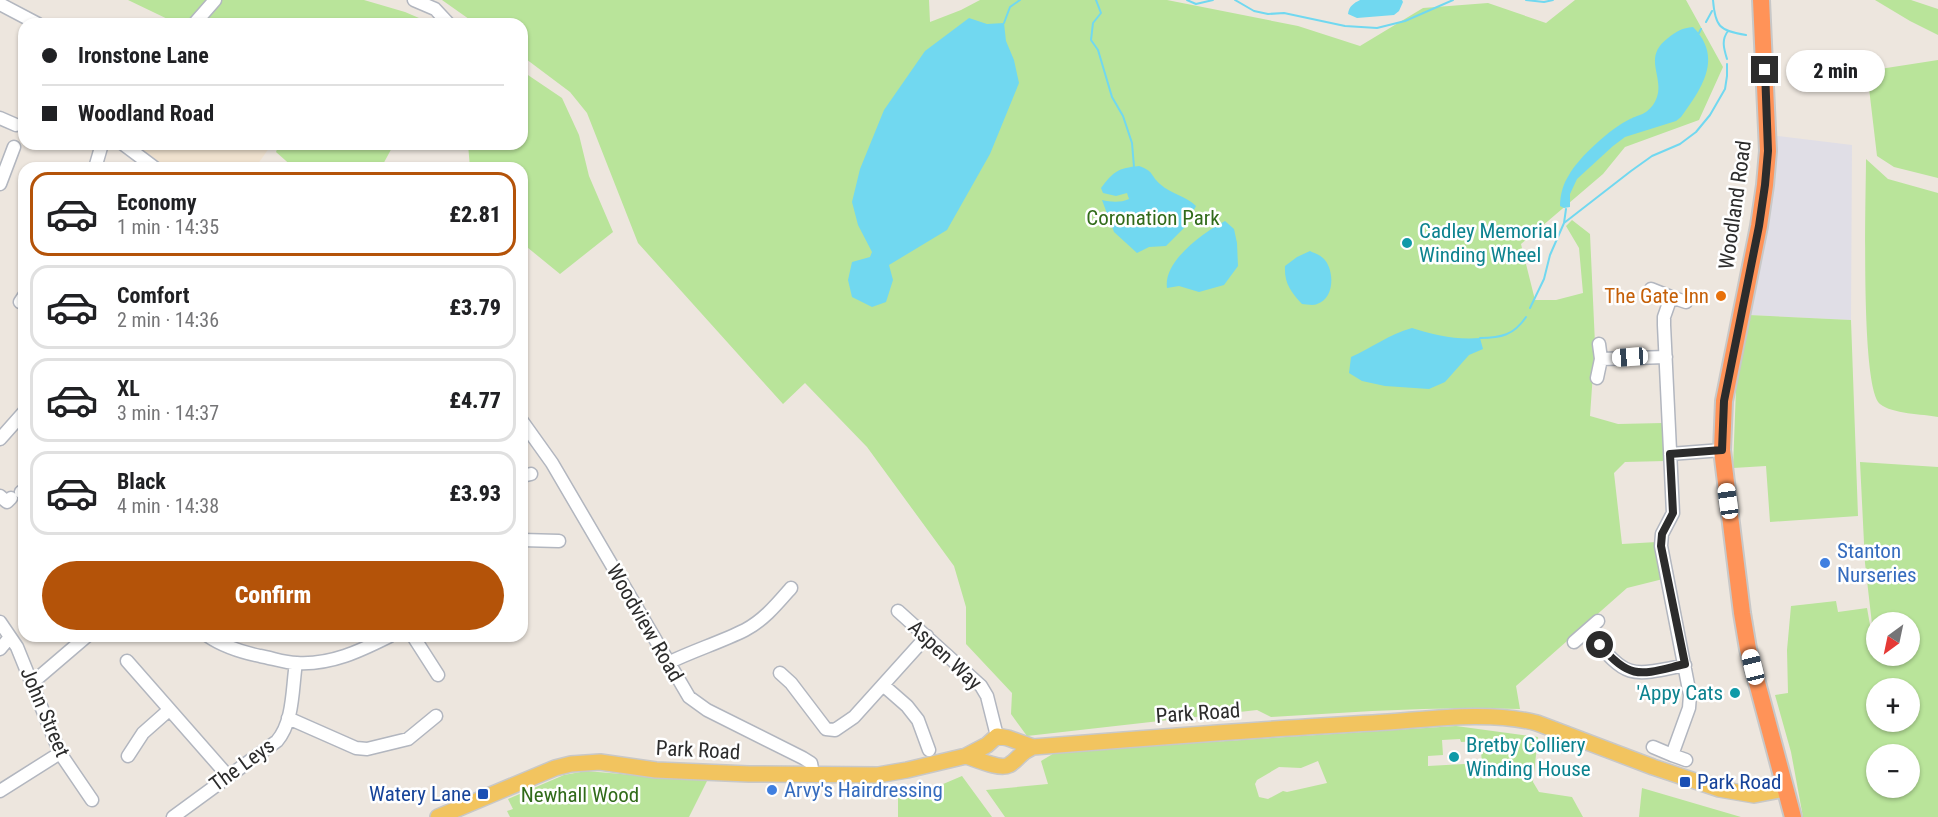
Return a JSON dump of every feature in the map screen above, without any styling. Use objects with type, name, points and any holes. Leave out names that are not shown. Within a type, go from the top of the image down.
[{"type":"highway","name":"Woodland Road","points":[[1761,0],[1768,151],[1759,226],[1724,401],[1722,450],[1748,649],[1793,817]]},
{"type":"main road","name":"Park Road","points":[[438,817],[555,768],[585,762],[657,770],[878,775],[966,756],[999,741],[1033,747],[1296,727],[1490,716],[1537,723],[1604,750],[1719,789],[1754,795],[1785,789]]},
{"type":"main road","points":[[992,764],[986,754],[999,741],[1017,749],[1015,759]]},
{"type":"main road","name":"Park Road","points":[[966,756],[1002,767],[1033,747]]},
{"type":"street","points":[[199,18],[215,0]]},
{"type":"street","points":[[414,0],[435,9],[443,18]]},
{"type":"street","points":[[0,4],[27,18]]},
{"type":"street","points":[[0,118],[15,125]]},
{"type":"street","points":[[0,184],[14,147]]},
{"type":"street","points":[[131,150],[147,162]]},
{"type":"street","points":[[1651,289],[1686,302]]},
{"type":"street","points":[[1671,297],[1664,317],[1673,513],[1662,534],[1661,546],[1685,664],[1690,701],[1672,754]]},
{"type":"street","points":[[1597,378],[1601,359],[1599,344]]},
{"type":"street","points":[[1601,359],[1666,357]]},
{"type":"street","points":[[0,439],[18,419]]},
{"type":"street","name":"Woodview Road","points":[[528,429],[552,463],[670,662],[681,685],[698,704],[811,763],[813,774]]},
{"type":"street","points":[[1670,454],[1722,450]]},
{"type":"street","points":[[528,540],[559,541]]},
{"type":"street","points":[[670,662],[693,650],[745,630],[766,615],[791,588]]},
{"type":"street","name":"Aspen Way","points":[[898,611],[981,686],[987,696],[999,741]]},
{"type":"street","points":[[1574,642],[1598,621]]},
{"type":"street","name":"John Street","points":[[0,622],[17,647],[60,753],[92,800]]},
{"type":"street","points":[[1587,631],[1619,666],[1631,671],[1646,673],[1685,664]]},
{"type":"street","points":[[780,673],[791,683],[826,729],[835,730],[854,717],[927,636]]},
{"type":"street","points":[[0,649],[10,637]]},
{"type":"street","points":[[32,682],[80,642]]},
{"type":"street","points":[[222,642],[236,651],[296,663],[318,662],[351,655],[378,642]]},
{"type":"street","points":[[417,642],[438,675]]},
{"type":"street","points":[[127,662],[228,776]]},
{"type":"street","name":"The Leys","points":[[173,817],[277,741],[284,732],[288,718],[296,663]]},
{"type":"street","points":[[883,685],[907,706],[918,720],[929,750]]},
{"type":"street","points":[[128,756],[143,733],[169,710]]},
{"type":"street","points":[[288,718],[356,748],[367,749],[408,739],[436,716]]},
{"type":"street","points":[[1653,747],[1686,760]]},
{"type":"street","points":[[0,791],[60,753]]},
{"type":"shaded area","points":[[1777,136],[1852,145],[1851,320],[1749,315],[1772,191]]},
{"type":"shaded area","points":[[141,150],[268,150],[259,162],[156,162]]},
{"type":"green space","points":[[128,0],[364,0],[419,18],[166,18]]},
{"type":"green space","name":"Coronation Park","points":[[442,0],[929,0],[930,22],[980,0],[1167,0],[1298,26],[1360,46],[1423,8],[1488,3],[1546,23],[1575,0],[1686,0],[1723,67],[1699,120],[1625,147],[1603,174],[1521,244],[1535,300],[1556,300],[1583,293],[1579,248],[1566,226],[1572,220],[1590,234],[1595,344],[1590,416],[1618,424],[1663,423],[1665,461],[1625,462],[1614,473],[1622,544],[1657,542],[1663,579],[1627,588],[1516,686],[1520,709],[1364,711],[1271,717],[1257,710],[1027,736],[1011,714],[1012,693],[966,644],[966,607],[954,566],[867,447],[805,383],[783,404],[638,243],[587,113],[570,92],[528,60],[528,18],[468,18]]},
{"type":"green space","points":[[1875,0],[1911,0],[1938,9],[1938,35],[1910,21]]},
{"type":"green space","points":[[1938,60],[1938,178],[1894,167],[1877,156],[1867,71]]},
{"type":"green space","points":[[528,75],[562,98],[579,135],[589,176],[613,232],[560,274],[528,248],[528,162],[470,162],[468,150],[528,150]]},
{"type":"green space","points":[[277,150],[391,150],[384,162],[287,162],[276,152]]},
{"type":"green space","points":[[1866,159],[1888,179],[1938,193],[1938,417],[1900,412],[1885,407],[1880,404],[1874,390],[1869,364],[1865,289]]},
{"type":"green space","points":[[1749,315],[1851,320],[1858,516],[1770,522],[1766,466],[1733,468],[1736,389]]},
{"type":"green space","points":[[1860,462],[1938,467],[1938,817],[1803,817],[1791,752],[1775,695],[1788,693],[1787,650],[1791,606],[1836,601],[1838,612],[1867,608],[1866,666],[1920,666],[1920,612],[1871,612],[1865,563]]},
{"type":"green space","points":[[1456,726],[1538,737],[1533,782],[1539,792],[1572,797],[1583,817],[1005,817],[986,790],[1048,784],[1041,761],[1056,752]],"holes":[[[1460,739],[1461,742],[1480,741],[1482,763],[1428,766],[1428,756],[1443,755],[1442,740]],[[1318,761],[1327,783],[1283,791],[1268,799],[1259,797],[1255,784],[1257,780],[1279,767],[1301,768]]]},
{"type":"green space","name":"Newhall Wood","points":[[586,771],[708,779],[689,817],[510,817],[507,811],[513,809],[508,799],[564,775]]},
{"type":"green space","points":[[962,776],[992,817],[898,817],[898,790],[929,790]]},
{"type":"green space","points":[[1642,788],[1741,817],[1639,817]]},
{"type":"water","points":[[1360,0],[1402,0],[1403,2],[1399,11],[1394,15],[1357,18],[1348,14],[1352,5]]},
{"type":"water","points":[[969,18],[987,24],[1004,23],[1006,41],[1014,60],[1019,83],[990,154],[947,230],[889,265],[893,280],[886,302],[872,307],[852,297],[848,280],[852,262],[870,257],[872,252],[858,225],[852,202],[860,169],[884,110],[925,51]]},
{"type":"water","points":[[1693,27],[1707,50],[1708,62],[1702,84],[1681,117],[1676,121],[1625,137],[1577,179],[1570,194],[1570,207],[1560,206],[1565,182],[1580,160],[1614,129],[1645,113],[1653,105],[1658,87],[1655,62],[1660,46],[1677,32]]},
{"type":"water","points":[[1139,166],[1150,172],[1164,187],[1196,206],[1185,227],[1166,246],[1149,247],[1137,253],[1114,232],[1102,200],[1116,202],[1126,200],[1129,199],[1127,193],[1116,196],[1103,193],[1101,188],[1117,172]]},
{"type":"water","points":[[1225,221],[1234,229],[1238,266],[1224,285],[1199,292],[1179,286],[1167,288],[1167,278],[1178,258],[1196,240]]},
{"type":"water","points":[[1310,251],[1323,258],[1330,269],[1331,276],[1327,296],[1323,301],[1314,305],[1302,304],[1298,300],[1289,287],[1285,272],[1285,266]]},
{"type":"water","points":[[1412,328],[1445,336],[1480,338],[1483,349],[1469,355],[1445,382],[1429,389],[1385,386],[1362,381],[1349,373],[1351,357]]},
{"type":"waterway","points":[[1004,23],[1010,7],[1020,0]]},
{"type":"waterway","points":[[1096,0],[1101,13],[1093,23],[1091,40],[1098,50],[1112,97],[1123,116],[1132,143],[1134,167]]},
{"type":"waterway","points":[[1187,0],[1196,4],[1213,0]]},
{"type":"waterway","points":[[1235,0],[1254,11],[1268,14],[1284,13],[1345,26],[1377,28],[1405,21],[1453,0]]},
{"type":"waterway","points":[[1526,0],[1544,2],[1553,0]]},
{"type":"waterway","points":[[1713,0],[1715,16],[1720,26],[1730,32],[1746,35]]},
{"type":"waterway","points":[[1706,22],[1712,11]]},
{"type":"waterway","points":[[1699,33],[1701,29]]},
{"type":"waterway","points":[[1727,59],[1724,41],[1728,31]]},
{"type":"waterway","points":[[1530,308],[1544,279],[1550,255],[1564,223],[1652,156],[1680,144],[1696,132],[1710,115],[1725,89],[1727,64]]},
{"type":"waterway","points":[[1564,223],[1566,209]]},
{"type":"waterway","points":[[1480,338],[1512,332],[1526,317]]},
{"type":"place","name":"Cadley Memorial Winding Wheel","points":[[1407,243]]},
{"type":"place","name":"The Gate Inn","points":[[1721,296]]},
{"type":"place","name":"Stanton Nurseries","points":[[1825,563]]},
{"type":"place","name":"'Appy Cats","points":[[1735,693]]},
{"type":"place","name":"Bretby Colliery Winding House","points":[[1454,757]]},
{"type":"place","name":"Park Road","points":[[1685,782]]},
{"type":"place","name":"Arvy's Hairdressing","points":[[772,790]]},
{"type":"place","name":"Watery Lane","points":[[483,794]]},
{"type":"route","points":[[1600,645],[1619,666],[1639,673],[1685,664],[1661,546],[1662,534],[1673,513],[1670,454],[1722,450],[1724,401],[1765,185],[1768,151],[1765,70]]}]
